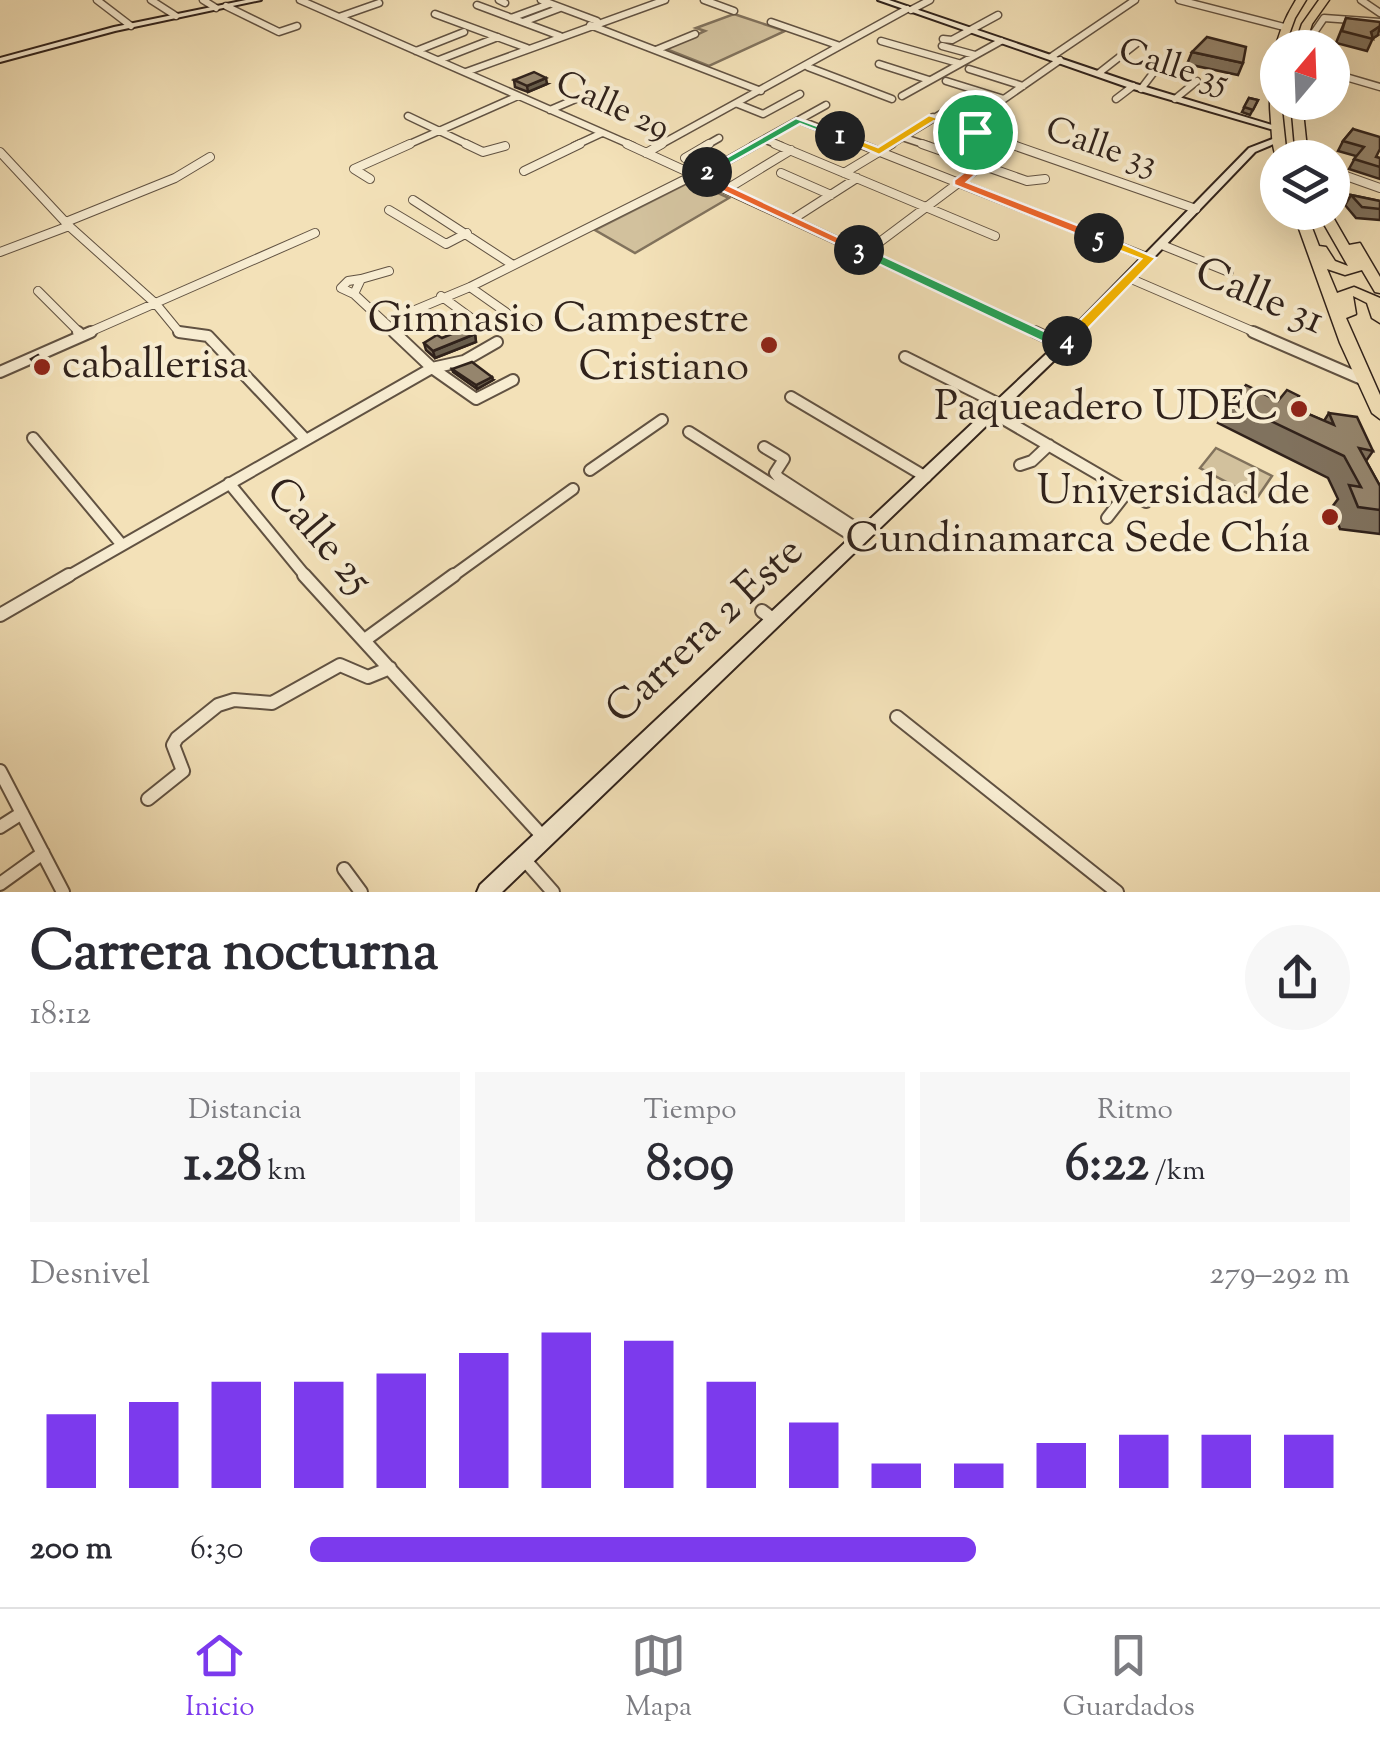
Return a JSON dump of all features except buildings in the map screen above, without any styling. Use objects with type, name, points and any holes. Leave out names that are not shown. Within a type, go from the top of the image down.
[{"type":"highway","points":[[1278,140],[1274,60],[1284,27],[1301,0]]},
{"type":"highway","points":[[1307,30],[1324,0]]},
{"type":"highway","points":[[1305,230],[1364,380],[1379,402]]},
{"type":"highway","points":[[1310,230],[1329,264],[1354,270],[1356,264],[1336,230]]},
{"type":"highway","points":[[1341,230],[1363,256],[1380,289]]},
{"type":"highway","points":[[1379,402],[1342,294],[1354,291],[1369,296],[1377,304],[1380,318]]},
{"type":"street","points":[[97,0],[131,26]]},
{"type":"street","points":[[152,0],[176,16]]},
{"type":"street","points":[[203,0],[279,32],[297,26]]},
{"type":"street","points":[[0,60],[64,41],[257,0]]},
{"type":"street","name":"Calle 29","points":[[300,0],[698,175],[1063,346]]},
{"type":"street","points":[[541,0],[598,22]]},
{"type":"street","points":[[466,72],[665,0]]},
{"type":"street","points":[[704,0],[734,12]]},
{"type":"street","name":"Calle 35","points":[[882,0],[1277,134]]},
{"type":"street","points":[[645,152],[930,0]]},
{"type":"street","points":[[946,81],[1004,99],[1135,0]]},
{"type":"street","points":[[1179,0],[1284,27]]},
{"type":"street","points":[[1363,1],[1380,13]]},
{"type":"street","points":[[483,2],[560,37]]},
{"type":"street","points":[[339,17],[379,3]]},
{"type":"street","points":[[511,18],[550,4]]},
{"type":"street","points":[[523,22],[561,7]]},
{"type":"street","points":[[436,14],[528,48]]},
{"type":"street","points":[[976,55],[942,42],[951,41],[998,15]]},
{"type":"street","points":[[1316,30],[1324,18],[1380,22]]},
{"type":"street","points":[[771,22],[838,49]]},
{"type":"street","points":[[590,25],[760,91]]},
{"type":"street","points":[[416,51],[464,32]]},
{"type":"street","points":[[656,50],[695,34]]},
{"type":"street","points":[[438,60],[498,37]]},
{"type":"street","points":[[882,40],[958,63]]},
{"type":"street","points":[[902,96],[1000,41]]},
{"type":"street","points":[[1100,73],[1136,44]]},
{"type":"street","points":[[470,48],[498,59]]},
{"type":"street","points":[[790,74],[838,49]]},
{"type":"street","points":[[878,64],[928,80]]},
{"type":"street","points":[[808,67],[892,98]]},
{"type":"street","points":[[969,68],[1023,86]]},
{"type":"street","points":[[1116,99],[1137,88],[1157,68]]},
{"type":"street","points":[[1350,78],[1380,87]]},
{"type":"street","points":[[1174,99],[1197,81]]},
{"type":"street","points":[[844,173],[977,92]]},
{"type":"street","points":[[736,103],[764,114],[800,94]]},
{"type":"street","points":[[370,179],[354,169],[518,96]]},
{"type":"street","points":[[550,110],[585,96]]},
{"type":"street","points":[[645,152],[736,103]]},
{"type":"street","points":[[415,310],[698,175],[826,104]]},
{"type":"street","points":[[408,116],[488,154],[505,146]]},
{"type":"street","name":"Calle 33","points":[[933,117],[1196,209]]},
{"type":"street","name":"Calle 31","points":[[800,120],[1150,258]]},
{"type":"street","points":[[685,158],[719,138],[696,127]]},
{"type":"street","points":[[524,172],[602,132]]},
{"type":"street","name":"Carrera 2 Este","points":[[488,892],[768,615],[862,537],[1063,346],[1252,150],[1277,134]]},
{"type":"street","points":[[902,138],[1026,180],[1045,179]]},
{"type":"street","points":[[766,140],[995,236]]},
{"type":"street","points":[[964,143],[998,152]]},
{"type":"street","points":[[865,253],[1009,145]]},
{"type":"street","points":[[727,189],[791,150]]},
{"type":"street","name":"Calle 25","points":[[0,152],[67,224],[156,304],[178,332],[208,336],[306,440],[229,484],[294,564],[544,838]]},
{"type":"street","points":[[0,252],[175,178],[210,157]]},
{"type":"street","points":[[781,173],[831,194]]},
{"type":"street","points":[[794,220],[857,178]]},
{"type":"street","points":[[1350,178],[1380,188]]},
{"type":"street","points":[[413,200],[513,265]]},
{"type":"street","points":[[389,210],[449,244],[468,234]]},
{"type":"street","points":[[0,372],[315,233]]},
{"type":"street","points":[[1162,245],[1229,272]]},
{"type":"street","points":[[388,271],[361,279],[354,294],[432,368],[476,399],[512,380]]},
{"type":"street","name":"Calle 31","points":[[1129,278],[1364,380]]},
{"type":"street","points":[[470,287],[530,330]]},
{"type":"street","points":[[38,291],[82,336]]},
{"type":"street","points":[[441,296],[482,326]]},
{"type":"street","points":[[306,440],[432,368],[464,360],[497,342]]},
{"type":"street","points":[[906,357],[1146,502]]},
{"type":"street","points":[[791,397],[926,477]]},
{"type":"street","points":[[590,470],[662,420]]},
{"type":"street","points":[[690,432],[754,477],[776,485],[862,537]]},
{"type":"street","points":[[33,438],[122,545]]},
{"type":"street","points":[[1020,465],[1032,461],[1048,445]]},
{"type":"street","points":[[764,447],[784,459],[775,473],[779,478],[862,537]]},
{"type":"street","points":[[0,615],[229,484]]},
{"type":"street","points":[[366,639],[574,489]]},
{"type":"street","points":[[1107,518],[1128,492]]},
{"type":"street","points":[[0,615],[36,593],[34,590]]},
{"type":"street","points":[[148,798],[183,771],[173,745],[179,734],[224,703],[238,699],[258,706],[273,702],[340,665],[368,677],[390,668]]},
{"type":"street","points":[[897,717],[1116,892]]},
{"type":"street","points":[[1,777],[63,892]]},
{"type":"street","points":[[0,826],[22,813]]},
{"type":"street","points":[[0,884],[43,854]]},
{"type":"street","points":[[523,858],[553,892]]},
{"type":"street","points":[[344,868],[361,892]]},
{"type":"shaded area","points":[[734,14],[785,31],[709,66],[666,49],[705,31],[696,28]]},
{"type":"shaded area","points":[[692,181],[729,198],[635,253],[595,230]]},
{"type":"shaded area","points":[[1216,448],[1272,476],[1257,498],[1200,468]]},
{"type":"place","name":"Gimnasio Campestre Cristiano","points":[[769,345]]},
{"type":"place","name":"caballerisa","points":[[42,367]]},
{"type":"place","name":"Paqueadero UDEC","points":[[1299,409]]},
{"type":"place","name":"Universidad de Cundinamarca Sede Chía","points":[[1330,517]]},
{"type":"route","points":[[933,117],[975,132],[1009,145],[958,182],[1150,258],[1063,346],[700,176],[800,120],[879,152],[933,117]]}]
